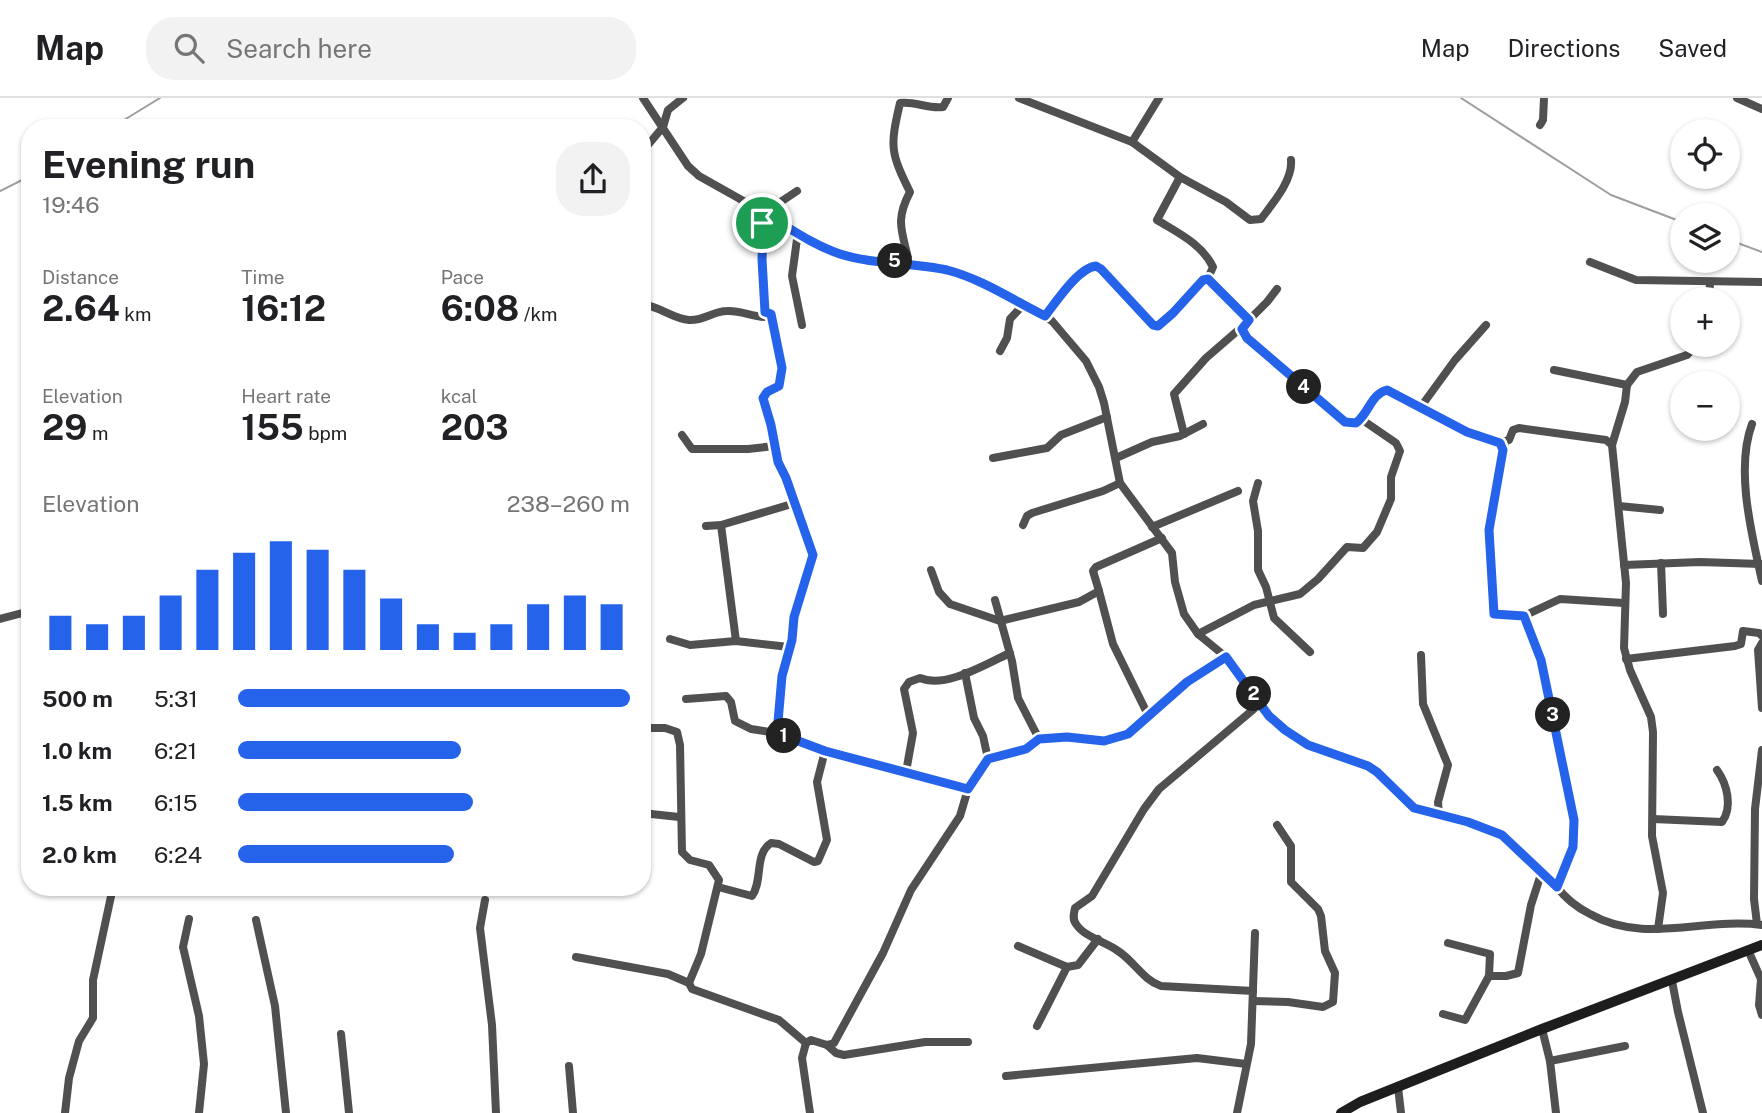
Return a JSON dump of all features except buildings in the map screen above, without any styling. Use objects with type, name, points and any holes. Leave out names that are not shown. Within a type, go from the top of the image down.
[{"type":"main road","points":[[1340,1113],[1360,1102],[1542,1029],[1762,945]]},
{"type":"street","points":[[643,98],[688,166],[699,176],[838,254],[949,271],[1007,294],[1045,316],[1070,339],[1086,361],[1104,403],[1120,483],[1172,553],[1175,582],[1184,614],[1198,634],[1226,657],[1269,716],[1296,738],[1368,766],[1414,808],[1478,825],[1502,835],[1576,907],[1605,923],[1635,929],[1723,923],[1759,924],[1754,899],[1755,810],[1762,750]]},
{"type":"street","points":[[651,141],[663,127],[668,110],[683,98]]},
{"type":"street","points":[[909,263],[899,223],[900,210],[909,192],[894,157],[892,139],[900,103],[912,102],[934,108],[943,107],[948,98]]},
{"type":"street","points":[[1019,98],[1132,142],[1180,177],[1226,202],[1250,220],[1261,219],[1292,169],[1291,160]]},
{"type":"street","points":[[1132,142],[1159,98]]},
{"type":"street","points":[[1540,125],[1543,120],[1543,98]]},
{"type":"street","points":[[1737,98],[1762,108]]},
{"type":"street","points":[[1180,177],[1157,220],[1193,242],[1210,260],[1213,267],[1210,281],[1246,323]]},
{"type":"street","points":[[764,213],[797,191]]},
{"type":"street","points":[[651,307],[686,320],[701,320],[717,312],[728,311],[765,317],[762,259],[764,213]]},
{"type":"street","points":[[798,232],[792,276],[802,325]]},
{"type":"street","points":[[1590,262],[1636,279],[1710,283],[1762,282]]},
{"type":"street","points":[[1045,316],[1067,288],[1090,267],[1101,269],[1153,325],[1158,326],[1203,280],[1210,281]]},
{"type":"street","points":[[1710,283],[1710,287]]},
{"type":"street","points":[[1184,434],[1174,394],[1206,358],[1246,323],[1277,289]]},
{"type":"street","points":[[1000,351],[1007,338],[1010,319],[1024,304]]},
{"type":"street","points":[[765,312],[771,314],[782,368],[779,386],[767,392],[763,398],[778,462],[813,555],[794,617],[782,676],[777,733]]},
{"type":"street","points":[[1246,323],[1243,331],[1247,338],[1345,422],[1353,424],[1361,419],[1376,395],[1383,390],[1467,432],[1503,445]]},
{"type":"street","points":[[1420,408],[1455,360],[1486,325]]},
{"type":"street","points":[[1658,929],[1663,893],[1652,836],[1651,717],[1626,659],[1626,583],[1612,445],[1625,402],[1627,384],[1637,372],[1681,357]]},
{"type":"street","points":[[1554,370],[1627,384]]},
{"type":"street","points":[[993,458],[1047,448],[1061,435],[1107,417]]},
{"type":"street","points":[[1198,634],[1254,605],[1292,597],[1307,590],[1344,549],[1349,546],[1365,548],[1377,531],[1391,499],[1391,477],[1400,451],[1396,443],[1361,419]]},
{"type":"street","points":[[1116,458],[1152,442],[1184,434],[1203,424]]},
{"type":"street","points":[[1752,425],[1747,437],[1745,472],[1762,581]]},
{"type":"street","points":[[1612,445],[1606,440],[1519,428],[1513,430],[1509,440],[1503,445],[1489,530],[1494,614],[1524,616],[1560,600],[1624,603]]},
{"type":"street","points":[[682,435],[692,449],[774,446]]},
{"type":"street","points":[[1023,524],[1032,513],[1120,483]]},
{"type":"street","points":[[1258,483],[1253,501],[1258,531],[1257,564],[1268,601],[1275,618],[1310,652]]},
{"type":"street","points":[[1152,527],[1238,491]]},
{"type":"street","points":[[706,526],[721,525],[795,503]]},
{"type":"street","points":[[1619,506],[1660,510]]},
{"type":"street","points":[[721,525],[736,642]]},
{"type":"street","points":[[1149,717],[1114,644],[1093,571],[1096,567],[1162,538]]},
{"type":"street","points":[[1661,563],[1663,614]]},
{"type":"street","points":[[1624,565],[1760,564]]},
{"type":"street","points":[[931,570],[939,592],[950,604],[1000,621],[1079,602],[1098,591]]},
{"type":"street","points":[[995,600],[1010,653],[1018,698],[1039,739]]},
{"type":"street","points":[[0,619],[21,613]]},
{"type":"street","points":[[1524,616],[1541,660],[1574,820],[1573,847],[1557,887]]},
{"type":"street","points":[[1626,659],[1735,646],[1741,644],[1743,631],[1759,633],[1762,636]]},
{"type":"street","points":[[670,639],[690,645],[736,642],[789,647]]},
{"type":"street","points":[[1762,643],[1758,650],[1762,708]]},
{"type":"street","points":[[906,772],[913,733],[904,689],[909,682],[920,678],[930,682],[949,680],[1010,653]]},
{"type":"street","points":[[1421,655],[1423,704],[1448,765],[1438,802],[1439,814]]},
{"type":"street","points":[[827,1045],[834,1043],[883,953],[911,890],[960,816],[968,789],[988,759],[1026,749],[1039,739],[1067,737],[1104,741],[1128,734],[1187,682],[1226,657]]},
{"type":"street","points":[[965,673],[974,718],[983,736],[988,759]]},
{"type":"street","points":[[686,699],[726,696],[732,702],[737,723],[751,729],[777,733],[825,751],[968,789]]},
{"type":"street","points":[[1253,990],[1161,986],[1150,983],[1140,969],[1118,951],[1075,924],[1076,908],[1092,895],[1144,808],[1159,789],[1261,703]]},
{"type":"street","points":[[651,728],[666,728],[677,733],[680,745],[682,852],[690,860],[709,865],[719,880],[701,954],[689,983]]},
{"type":"street","points":[[718,887],[752,896],[757,889],[762,853],[771,843],[779,844],[814,862],[818,860],[827,840],[817,782],[825,751]]},
{"type":"street","points":[[1653,819],[1722,822],[1726,817],[1727,786],[1717,769]]},
{"type":"street","points":[[651,814],[680,817]]},
{"type":"street","points":[[1253,1001],[1323,1007],[1333,1002],[1335,973],[1325,951],[1321,916],[1318,909],[1291,882],[1291,846],[1277,825]]},
{"type":"street","points":[[1489,976],[1506,976],[1518,972],[1531,905],[1541,874]]},
{"type":"street","points":[[65,1113],[69,1078],[79,1041],[93,1018],[93,980],[111,896]]},
{"type":"street","points":[[485,900],[480,928],[492,1025],[496,1113]]},
{"type":"street","points":[[189,919],[183,947],[199,1016],[204,1064],[198,1113]]},
{"type":"street","points":[[256,920],[275,1006],[286,1113]]},
{"type":"street","points":[[1237,1113],[1251,1044],[1255,933]]},
{"type":"street","points":[[1018,946],[1068,967],[1078,965],[1098,939]]},
{"type":"street","points":[[1443,1014],[1465,1020],[1489,976],[1490,954],[1448,943]]},
{"type":"street","points":[[1748,950],[1760,979],[1759,1005],[1762,1016]]},
{"type":"street","points":[[576,957],[668,974],[689,983],[692,989],[779,1020],[806,1043]]},
{"type":"street","points":[[1037,1027],[1068,967]]},
{"type":"street","points":[[1672,981],[1703,1113]]},
{"type":"street","points":[[1542,1029],[1550,1060],[1556,1113]]},
{"type":"street","points":[[341,1034],[349,1113]]},
{"type":"street","points":[[806,1043],[816,1040],[844,1055],[925,1042],[968,1042]]},
{"type":"street","points":[[806,1043],[802,1058],[810,1113]]},
{"type":"street","points":[[1550,1060],[1625,1046]]},
{"type":"street","points":[[1006,1076],[1197,1058],[1246,1064]]},
{"type":"street","points":[[569,1066],[573,1113]]},
{"type":"street","points":[[1398,1087],[1401,1113]]},
{"type":"waterway","points":[[126,119],[160,98]]},
{"type":"waterway","points":[[1461,98],[1611,195],[1670,217]]},
{"type":"waterway","points":[[0,191],[21,180]]},
{"type":"waterway","points":[[1740,244],[1762,252]]},
{"type":"route","points":[[764,213],[838,254],[949,271],[1007,294],[1045,316],[1076,278],[1090,267],[1101,269],[1153,325],[1158,326],[1203,280],[1208,279],[1249,320],[1242,329],[1247,338],[1345,422],[1356,423],[1376,395],[1387,390],[1467,432],[1500,443],[1503,450],[1489,530],[1494,614],[1524,616],[1541,660],[1574,820],[1573,847],[1557,887],[1502,835],[1488,828],[1414,808],[1368,766],[1308,745],[1296,738],[1269,716],[1226,657],[1187,682],[1128,734],[1104,741],[1067,737],[1039,739],[1026,749],[988,759],[968,789],[825,751],[777,733],[785,661],[792,640],[794,617],[813,555],[778,462],[763,398],[767,392],[779,386],[782,368],[771,314],[765,312],[762,223],[764,213]]}]
